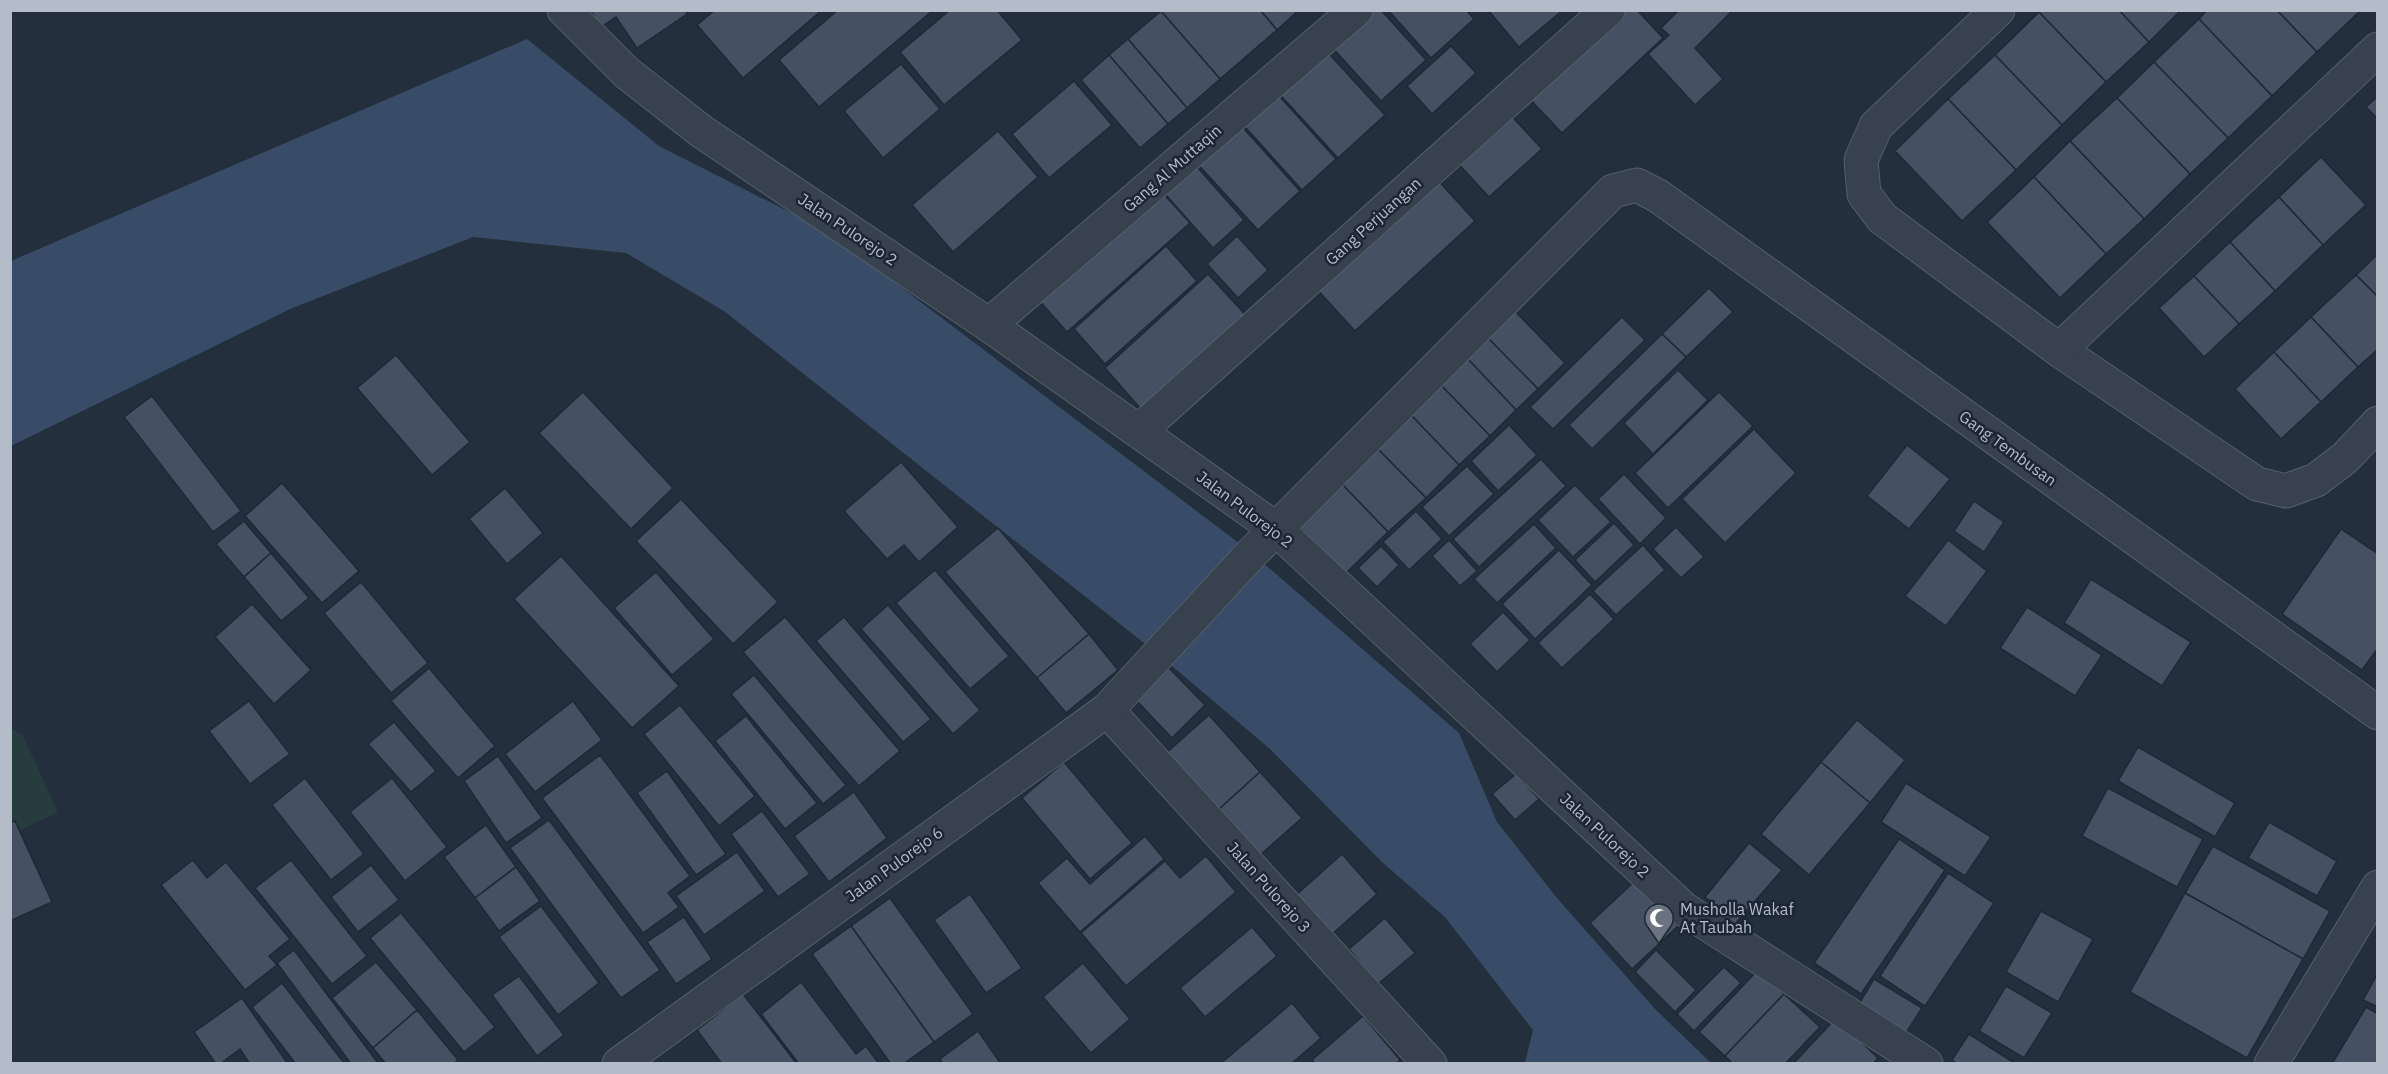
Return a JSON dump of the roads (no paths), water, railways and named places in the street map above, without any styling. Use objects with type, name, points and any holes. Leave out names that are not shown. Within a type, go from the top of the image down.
[{"type":"street","name":"Jalan Pulorejo 2","points":[[564,10],[627,73],[701,131],[989,325],[1276,529],[1684,909],[1926,1064]]},
{"type":"street","name":"Gang Al Muttaqin","points":[[989,325],[1356,10]]},
{"type":"street","name":"Gang Perjuangan","points":[[1139,431],[1608,10]]},
{"type":"street","points":[[1998,10],[1876,126],[1861,160],[1864,194],[1882,218],[2059,350],[2258,484],[2286,490],[2316,480],[2346,458],[2378,423]]},
{"type":"street","points":[[2059,350],[2378,49]]},
{"type":"street","name":"Jalan Pulorejo 6","points":[[619,1064],[1107,710],[1252,553],[1613,191],[1637,185]]},
{"type":"street","name":"Gang Tembusan","points":[[1637,185],[1667,203],[2378,713]]},
{"type":"street","name":"Jalan Pulorejo 3","points":[[1107,710],[1431,1064]]},
{"type":"street","points":[[2271,1064],[2378,887]]},
{"type":"water","points":[[527,39],[659,146],[827,231],[1252,553],[1459,733],[1497,822],[1557,898],[1655,1009],[1711,1063],[1525,1063],[1533,1030],[1445,917],[1382,862],[1270,749],[1158,654],[724,311],[626,253],[473,237],[290,309],[11,446],[11,261]]},
{"type":"place","name":"Musholla Wakaf At Taubah","points":[[1659,944]]}]
